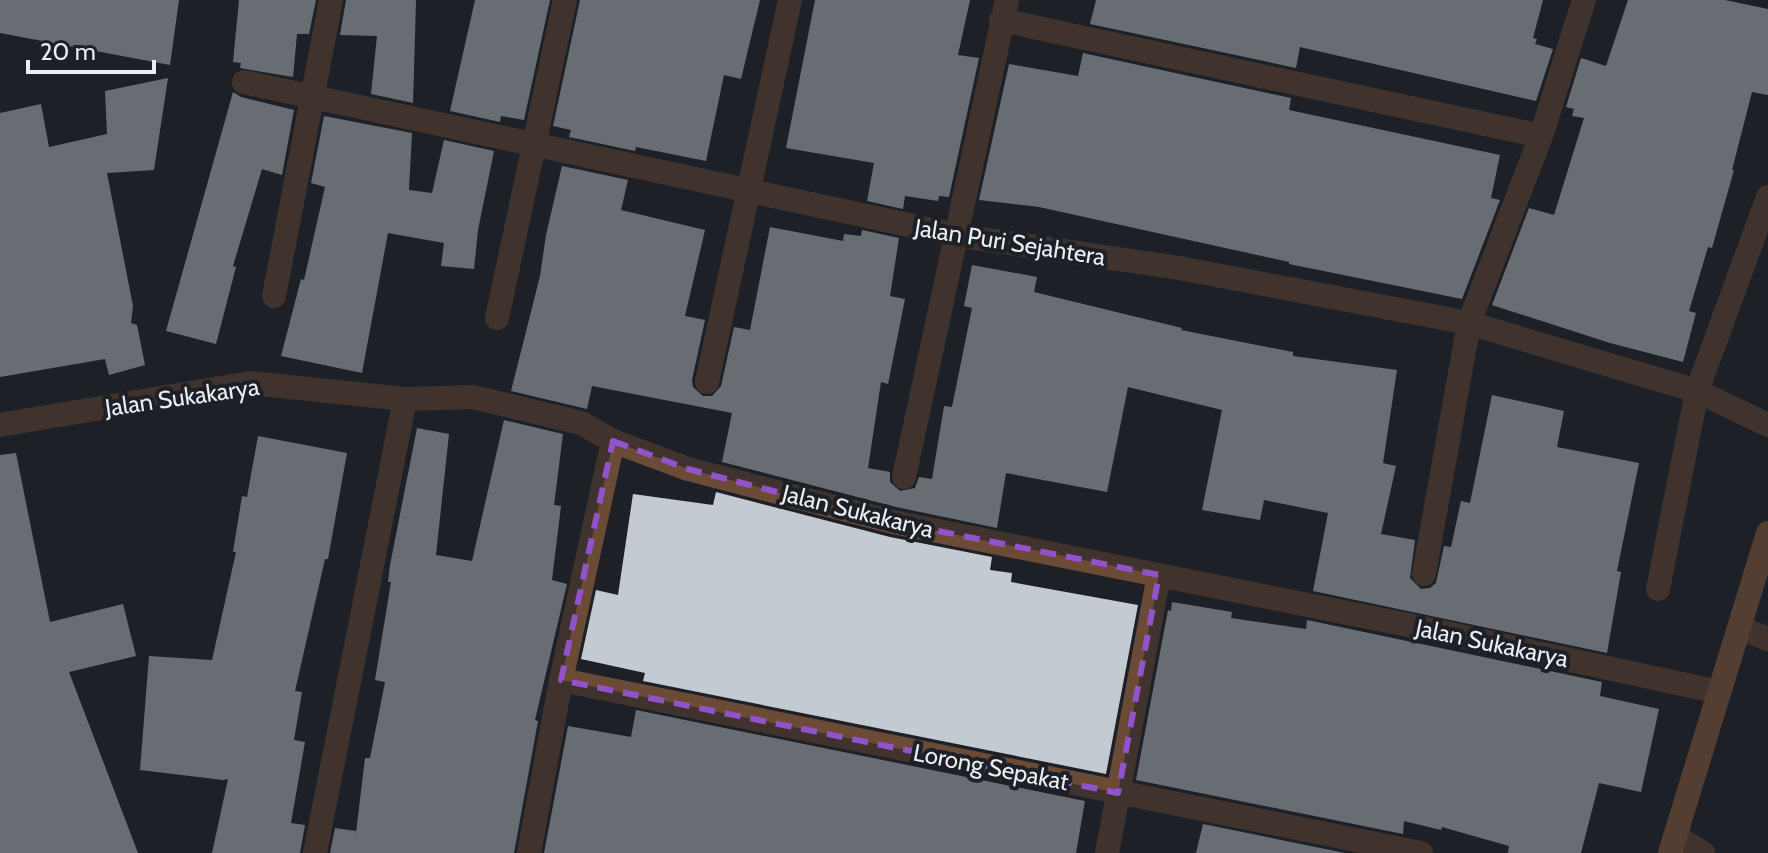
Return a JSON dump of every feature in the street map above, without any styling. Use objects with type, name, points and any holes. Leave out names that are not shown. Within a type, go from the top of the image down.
[{"type":"street","points":[[274,296],[331,0]]},
{"type":"street","points":[[497,318],[565,0]]},
{"type":"street","points":[[707,382],[790,0]]},
{"type":"street","points":[[1424,574],[1469,323],[1541,136],[1584,0]]},
{"type":"street","points":[[904,477],[1004,10],[1541,136]]},
{"type":"street","name":"Jalan Puri Sejahtera","points":[[244,82],[955,235],[1179,268],[1469,323],[1697,391],[1768,425]]},
{"type":"street","points":[[1658,589],[1697,391],[1768,197]]},
{"type":"street","name":"Jalan Sukakarya","points":[[0,425],[250,383],[405,399],[473,397],[581,423],[613,441],[688,469],[893,522],[1413,626],[1719,692]]},
{"type":"street","points":[[315,853],[405,399]]},
{"type":"street","points":[[529,853],[561,680],[613,441]]},
{"type":"street","points":[[1703,853],[1673,844],[1768,533]]},
{"type":"street","points":[[1107,853],[1159,575]]},
{"type":"street","points":[[1740,628],[1768,639]]},
{"type":"street","name":"Lorong Sepakat","points":[[561,680],[1421,853]]},
{"type":"highlighted area","points":[[613,441],[688,469],[893,522],[1159,575],[1118,793],[561,680]]},
{"type":"building","points":[[0,0],[179,0],[170,65],[0,33]]},
{"type":"building","points":[[239,0],[316,0],[309,34],[297,34],[293,77],[240,68],[241,63],[233,62]]},
{"type":"building","points":[[346,0],[416,0],[413,103],[371,94],[377,36],[340,35]]},
{"type":"building","points":[[475,0],[550,0],[524,120],[501,116],[500,122],[450,111]]},
{"type":"building","points":[[580,0],[760,0],[741,79],[724,75],[706,161],[636,147],[635,151],[569,137],[571,130],[553,126]]},
{"type":"building","points":[[815,0],[970,0],[958,55],[979,58],[949,197],[939,196],[938,201],[905,196],[903,209],[867,201],[874,163],[786,148]]},
{"type":"building","points":[[1096,0],[1543,0],[1533,38],[1537,39],[1535,44],[1553,49],[1536,101],[1300,47],[1296,68],[1090,24]]},
{"type":"building","points":[[1628,0],[1725,0],[1768,9],[1768,95],[1752,92],[1712,248],[1708,247],[1689,311],[1696,313],[1683,362],[1610,343],[1492,305],[1529,208],[1554,215],[1584,118],[1572,116],[1574,109],[1566,107],[1581,58],[1606,66]]},
{"type":"building","points":[[1083,53],[1291,98],[1289,110],[1500,155],[1491,198],[1500,200],[1462,299],[1289,264],[1039,207],[979,200],[1009,64],[1078,76]]},
{"type":"building","points":[[168,78],[154,170],[107,173],[133,306],[131,323],[137,325],[145,365],[109,375],[105,359],[0,377],[0,113],[41,104],[49,147],[107,134],[105,91]]},
{"type":"building","points":[[233,92],[241,97],[294,110],[282,175],[262,169],[233,266],[236,267],[216,344],[166,331]]},
{"type":"building","points":[[324,116],[412,133],[409,190],[432,193],[444,140],[494,151],[478,230],[474,269],[441,266],[444,243],[388,233],[362,373],[281,356],[301,279],[304,280],[325,187],[311,183]]},
{"type":"building","points":[[562,166],[628,180],[621,210],[705,230],[685,316],[705,320],[692,380],[693,387],[703,396],[712,396],[721,386],[734,327],[750,330],[770,227],[843,241],[844,234],[861,236],[862,230],[899,238],[890,296],[905,299],[888,384],[881,382],[868,468],[890,472],[890,482],[900,491],[915,488],[919,477],[932,479],[944,406],[952,407],[972,308],[964,306],[972,265],[1037,277],[1034,292],[1181,330],[1293,352],[1293,356],[1397,370],[1383,463],[1396,466],[1381,534],[1415,540],[1410,578],[1421,589],[1430,588],[1436,583],[1444,546],[1451,547],[1461,501],[1470,503],[1492,395],[1564,411],[1557,447],[1639,463],[1617,571],[1621,572],[1607,653],[1313,591],[1328,513],[1264,500],[1260,520],[1202,510],[1222,410],[1128,387],[1107,492],[1006,473],[997,528],[896,507],[722,462],[732,413],[592,386],[587,409],[511,391],[540,276]]},
{"type":"building","points":[[504,420],[563,434],[554,505],[561,506],[552,580],[567,584],[535,720],[538,721],[514,853],[330,853],[335,828],[356,831],[355,841],[365,758],[370,758],[385,682],[375,680],[391,582],[388,582],[390,565],[417,428],[449,434],[436,555],[472,561]]},
{"type":"building","points":[[258,436],[347,453],[328,559],[325,559],[295,691],[302,692],[294,740],[305,742],[291,823],[305,825],[300,853],[212,853],[228,779],[140,770],[149,656],[212,660],[236,552],[233,552],[242,496],[247,497]]},
{"type":"building","points":[[16,453],[50,622],[123,604],[136,656],[69,672],[138,853],[0,853],[0,455]]},
{"type":"building","points":[[716,492],[890,537],[992,557],[990,570],[1012,573],[1011,582],[1138,605],[1106,774],[643,681],[645,673],[581,659],[596,590],[618,595],[633,494],[713,505]]},
{"type":"building","points":[[1172,602],[1232,612],[1231,618],[1306,629],[1307,620],[1602,682],[1600,696],[1659,709],[1641,792],[1599,783],[1581,853],[1508,853],[1509,846],[1442,827],[1441,830],[1404,821],[1403,834],[1136,780]]},
{"type":"building","points":[[636,710],[1085,801],[1076,853],[544,853],[568,726],[631,737]]},
{"type":"building","points":[[1203,824],[1345,853],[1196,853]]}]
